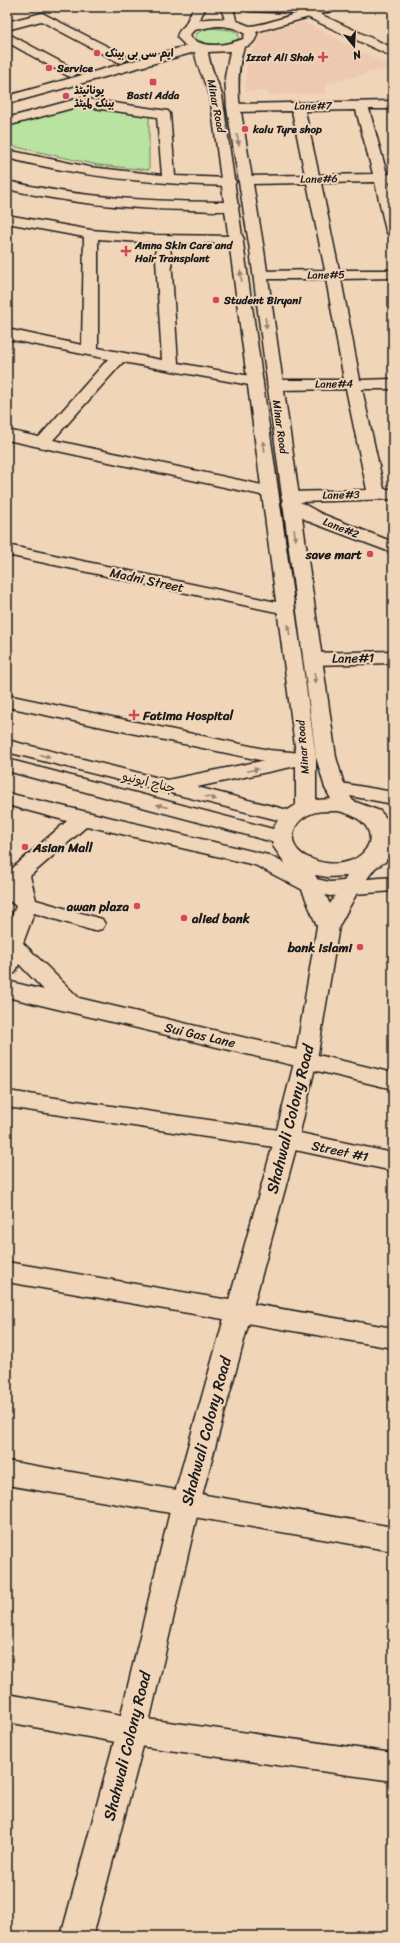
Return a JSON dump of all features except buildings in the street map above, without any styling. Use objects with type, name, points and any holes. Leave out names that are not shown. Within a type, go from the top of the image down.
[{"type":"street","points":[[200,7],[186,32],[188,42],[200,47]]},
{"type":"street","points":[[227,7],[232,24]]},
{"type":"street","points":[[249,7],[303,10],[391,50]]},
{"type":"street","points":[[232,24],[303,10],[330,7]]},
{"type":"street","points":[[7,100],[123,63],[186,32],[216,22],[232,24],[249,30],[303,10]]},
{"type":"street","points":[[7,26],[42,17],[123,63],[160,62],[190,65],[208,71]]},
{"type":"street","points":[[7,92],[72,73],[200,47],[222,48],[238,46],[249,41],[251,34],[249,30]]},
{"type":"street","points":[[7,37],[72,73]]},
{"type":"street","name":"Minar Road","points":[[238,46],[223,88],[237,181],[256,250],[326,757],[335,788],[345,805]]},
{"type":"street","name":"Minar Road","points":[[200,47],[202,60],[208,71],[223,88],[233,108],[237,181],[232,206],[306,758],[298,813]]},
{"type":"street","points":[[7,122],[80,102],[163,114],[169,180]]},
{"type":"street","points":[[361,105],[387,178],[393,231]]},
{"type":"street","name":"Lane#7","points":[[233,108],[393,105]]},
{"type":"street","points":[[298,107],[314,179],[353,384],[385,494]]},
{"type":"street","name":"Lane#6","points":[[7,154],[70,168],[169,180],[237,181],[387,178]]},
{"type":"street","points":[[9,222],[70,168]]},
{"type":"street","points":[[7,185],[42,193],[114,204],[185,207],[232,206]]},
{"type":"street","points":[[9,222],[91,234],[237,245],[256,250]]},
{"type":"street","points":[[90,350],[91,234]]},
{"type":"street","points":[[162,239],[168,311],[170,366]]},
{"type":"street","name":"Lane#5","points":[[260,276],[393,274]]},
{"type":"street","points":[[7,334],[120,357],[255,380]]},
{"type":"street","points":[[42,443],[120,357]]},
{"type":"street","name":"Lane#4","points":[[275,385],[393,384]]},
{"type":"street","points":[[7,435],[270,492]]},
{"type":"street","points":[[267,464],[286,464]]},
{"type":"street","name":"Lane#3","points":[[290,500],[385,494]]},
{"type":"street","name":"Lane#2","points":[[290,500],[316,518],[393,548]]},
{"type":"street","name":"Madni Street","points":[[7,550],[286,610]]},
{"type":"street","name":"Lane#1","points":[[312,659],[393,657]]},
{"type":"street","points":[[7,701],[269,756],[306,758]]},
{"type":"street","name":"جناح ایونیو","points":[[7,746],[159,785],[298,813]]},
{"type":"street","points":[[159,785],[194,782],[306,758]]},
{"type":"street","name":"جناح ایونیو","points":[[7,765],[282,842]]},
{"type":"street","points":[[335,788],[393,798]]},
{"type":"street","points":[[7,799],[260,860],[310,885],[330,889],[393,884]]},
{"type":"street","points":[[282,842],[296,860],[318,869],[344,870],[378,862],[384,849],[386,839],[384,829],[385,824],[363,810],[345,805],[325,804],[298,813],[282,830],[282,842],[310,885],[328,926]]},
{"type":"street","points":[[83,818],[11,883],[27,904],[94,924]]},
{"type":"street","name":"Shahwali Colony Road","points":[[77,1936],[132,1731],[186,1503],[286,1140],[306,1059],[328,926],[349,888],[378,862]]},
{"type":"street","points":[[7,968],[12,944],[27,904]]},
{"type":"street","points":[[12,944],[73,1006]]},
{"type":"street","name":"Sui Gas Lane","points":[[7,989],[73,1006],[306,1059],[393,1081]]},
{"type":"street","name":"Street #1","points":[[7,1098],[286,1140],[393,1162]]},
{"type":"street","points":[[7,1272],[393,1338]]},
{"type":"street","points":[[7,1474],[393,1539]]},
{"type":"street","points":[[7,1708],[132,1731],[393,1767]]},
{"type":"shaded area","name":"Izzat Ali Shah","points":[[304,22],[391,67],[327,84],[325,94],[267,95],[267,91],[246,91],[247,55],[257,44],[256,35]]},
{"type":"green space","points":[[210,28],[232,30],[238,33],[239,38],[224,44],[212,44],[196,39],[196,34]]},
{"type":"green space","points":[[74,106],[149,115],[149,170],[98,165],[7,145],[7,126]]},
{"type":"place","name":"ایم سی بی بینک","points":[[97,53]]},
{"type":"place","name":"Izzat Ali Shah","points":[[323,57]]},
{"type":"place","name":"Service","points":[[49,68]]},
{"type":"place","name":"Basti Adda","points":[[153,82]]},
{"type":"place","name":"یونائیٹڈ بینک لمیٹڈ","points":[[66,96]]},
{"type":"place","name":"kalu Tyre shop","points":[[245,129]]},
{"type":"place","name":"Amna Skin Care and Hair Transplant","points":[[126,251]]},
{"type":"place","name":"Student Biryani","points":[[216,300]]},
{"type":"place","name":"save mart","points":[[370,554]]},
{"type":"place","name":"Fatima Hospital","points":[[134,715]]},
{"type":"place","name":"Asian Mall","points":[[25,847]]},
{"type":"place","name":"awan plaza","points":[[137,906]]},
{"type":"place","name":"alied bank","points":[[184,918]]},
{"type":"place","name":"bank islami","points":[[360,947]]}]
